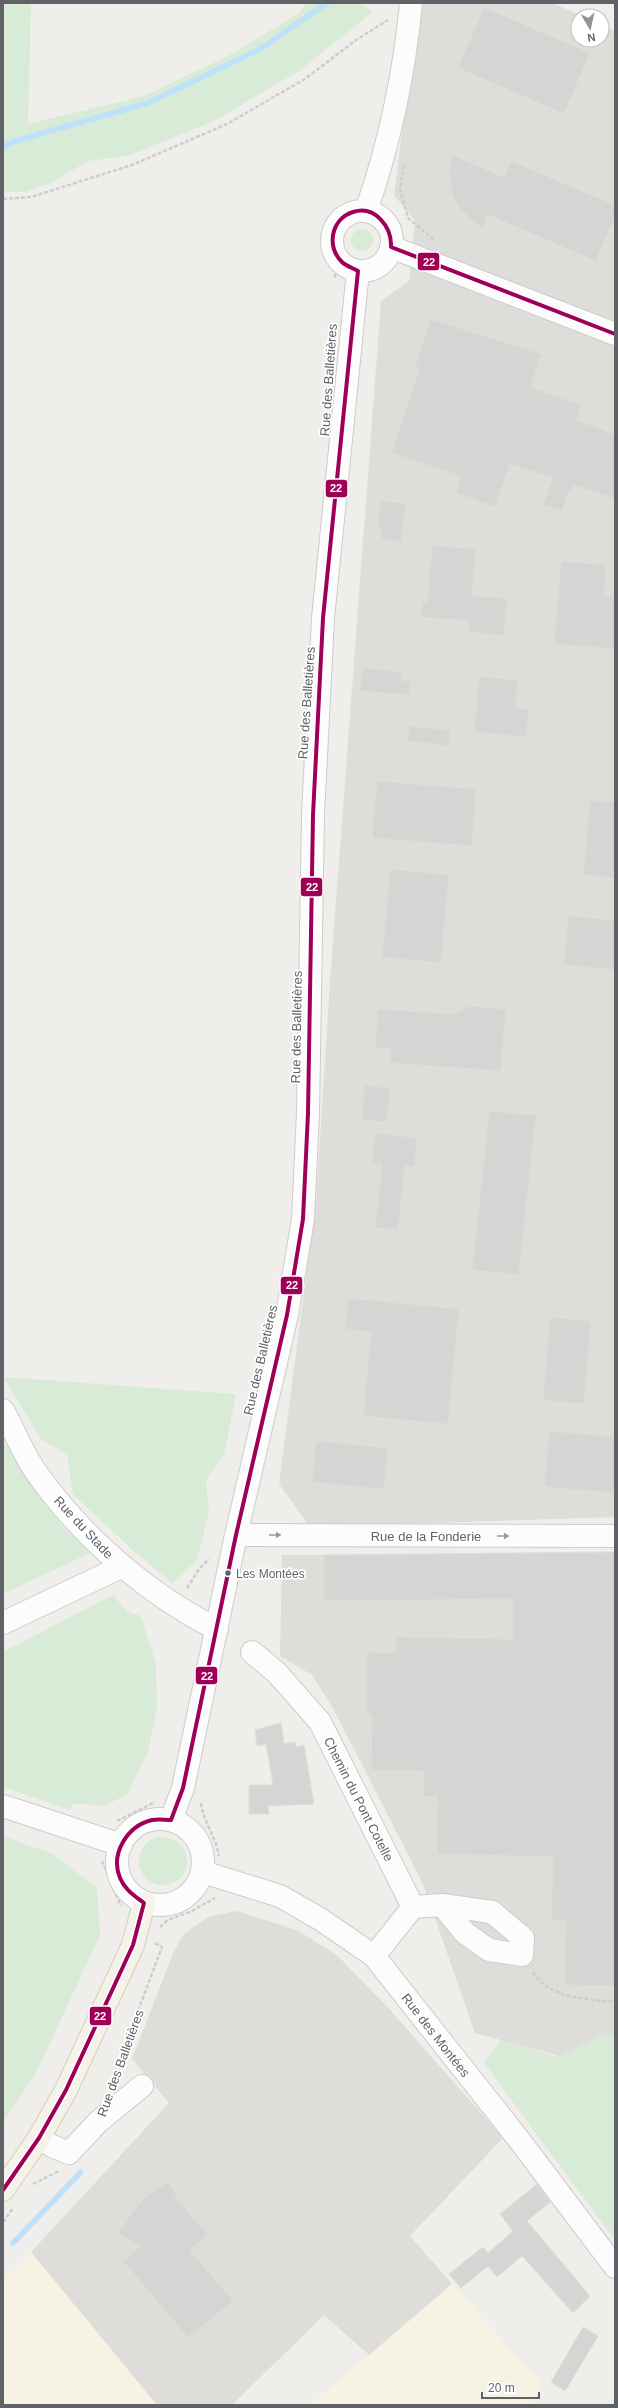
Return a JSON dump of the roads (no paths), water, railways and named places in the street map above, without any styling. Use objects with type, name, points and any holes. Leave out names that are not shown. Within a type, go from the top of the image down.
[{"type":"main road","points":[[10,2197],[39,2138],[66,2090],[109,1999],[133,1945],[144,1903]]},
{"type":"street","points":[[366,211],[379,174],[398,102],[411,4]]},
{"type":"street","points":[[366,211],[383,220],[389,228],[391,247],[383,263],[367,271],[358,271],[349,268],[337,269],[332,247],[334,229],[347,215],[366,211]]},
{"type":"street","points":[[391,247],[615,334]]},
{"type":"street","points":[[171,1820],[182,1788],[236,1535],[287,1315],[303,1219],[308,1113],[313,815],[323,618],[358,271]]},
{"type":"street","name":"Rue du Stade","points":[[5,1420],[35,1471],[70,1516],[93,1540],[123,1566],[215,1634]]},
{"type":"street","name":"Rue de la Fonderie","points":[[236,1535],[615,1536]]},
{"type":"street","points":[[3,1623],[123,1566]]},
{"type":"street","name":"Chemin du Pont Cotelle","points":[[252,1652],[277,1673],[320,1722],[414,1907]]},
{"type":"street","points":[[3,1806],[121,1845]]},
{"type":"street","points":[[158,1819],[171,1820],[190,1830],[199,1842],[204,1857],[203,1872],[193,1892],[181,1901],[159,1906],[144,1903],[131,1895],[119,1876],[117,1858],[121,1845],[129,1832],[140,1824],[158,1819]]},
{"type":"street","name":"Rue des Montées","points":[[203,1872],[280,1896],[320,1919],[374,1956],[520,2141],[615,2267]]},
{"type":"street","points":[[374,1956],[414,1907],[442,1905],[492,1912],[522,1938],[522,1954],[489,1950],[465,1933],[442,1905]]},
{"type":"street","points":[[39,2138],[52,2146],[69,2153],[98,2122],[142,2086]]},
{"type":"waterway","points":[[3,148],[12,142],[148,103],[260,49],[327,3]]},
{"type":"waterway","points":[[13,2243],[81,2172]]},
{"type":"place","name":"Les Montées","points":[[228,1573]]}]
